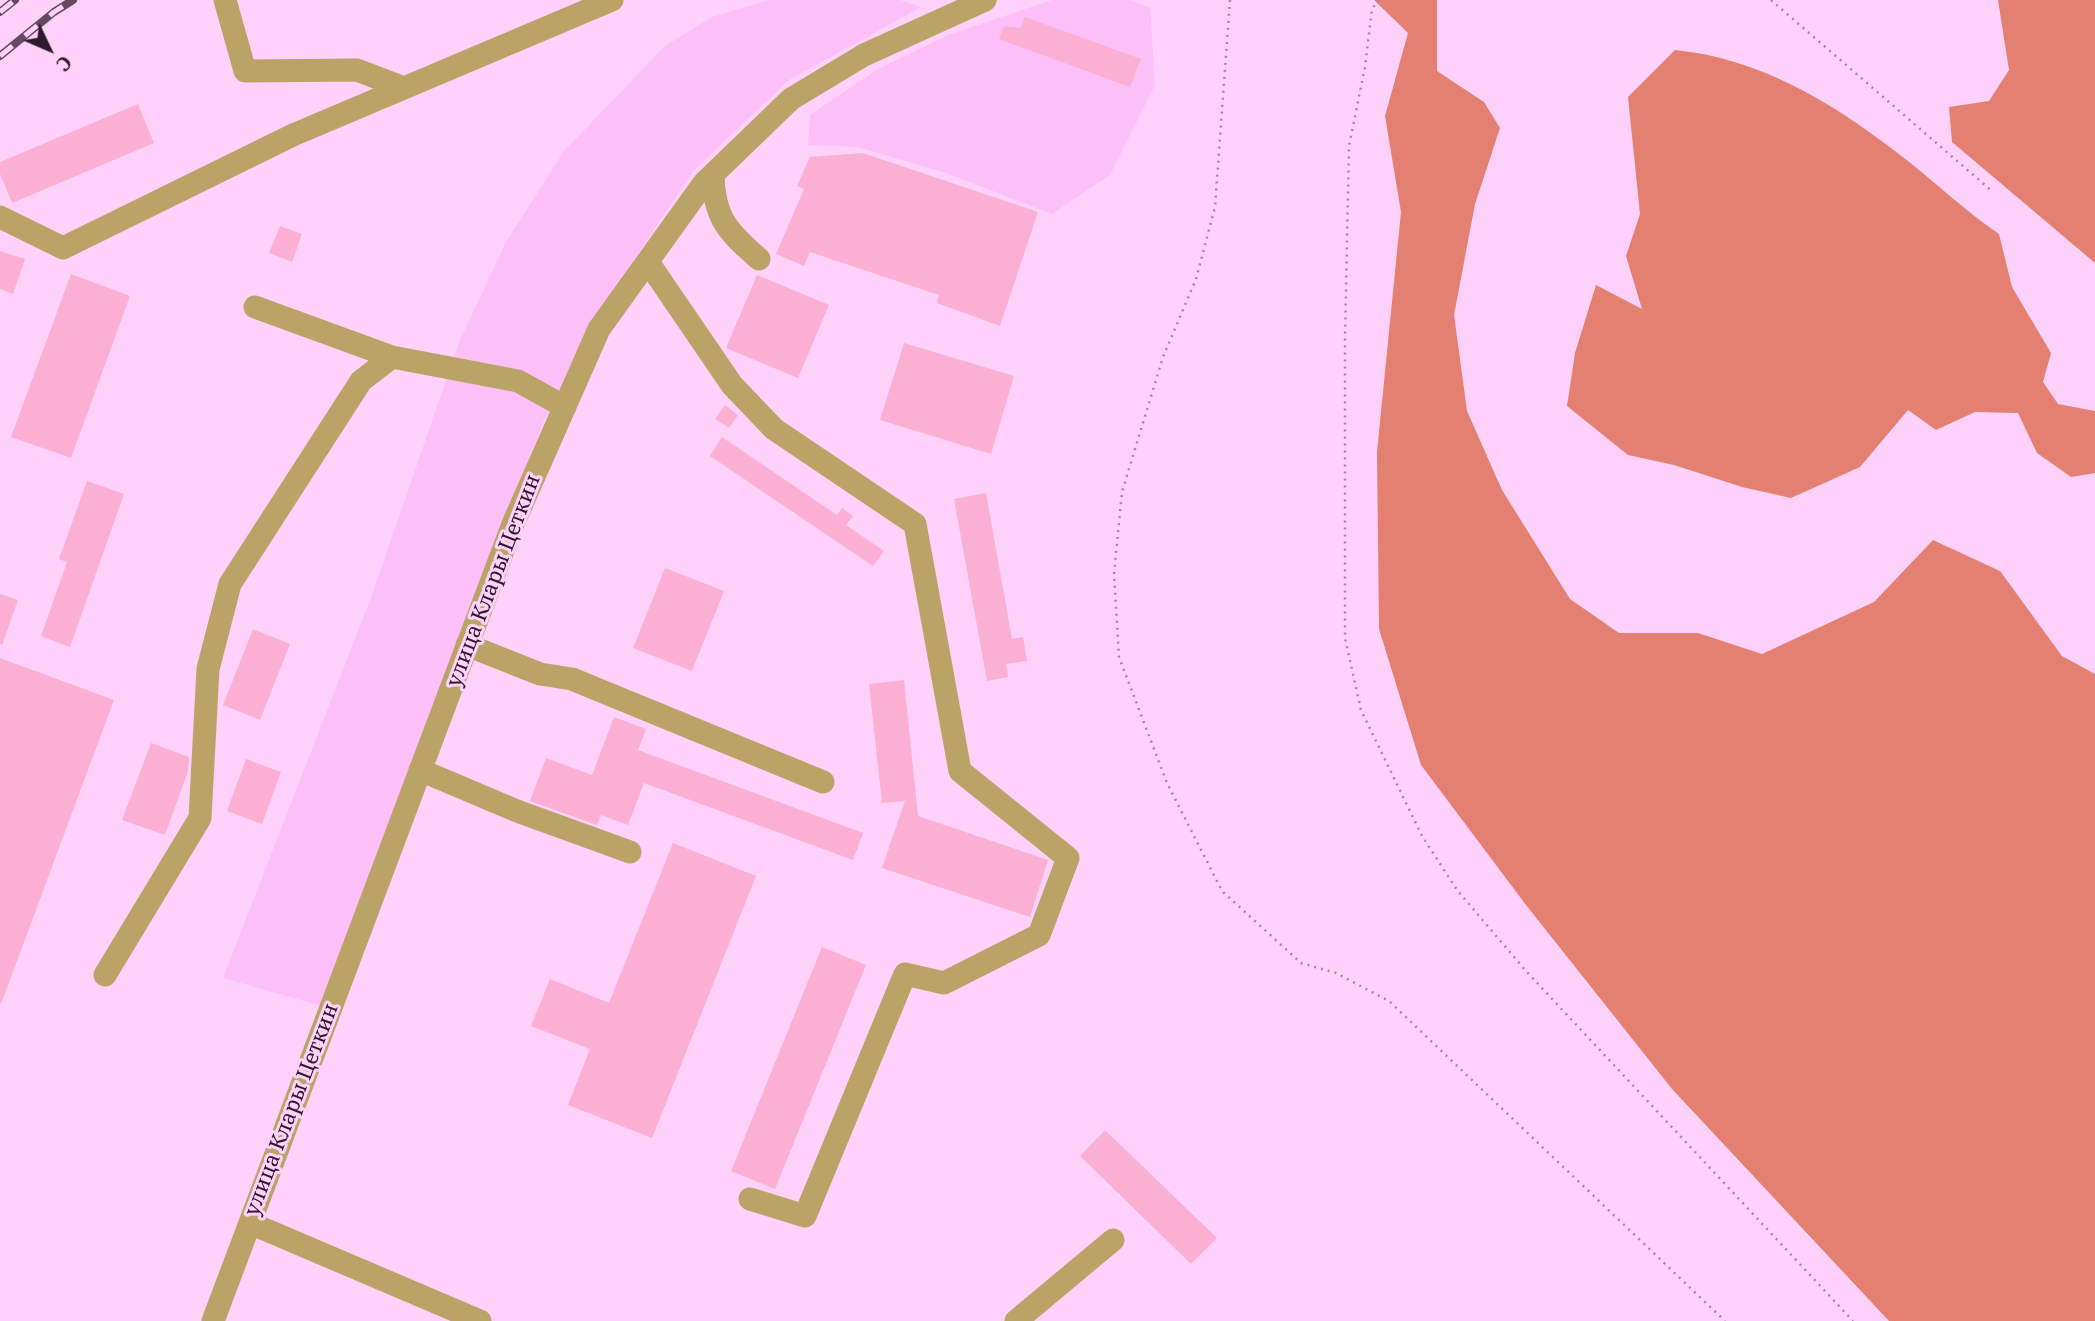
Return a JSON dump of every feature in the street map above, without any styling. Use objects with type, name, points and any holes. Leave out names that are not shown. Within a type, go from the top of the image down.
[{"type":"street","points":[[225,0],[245,71],[357,70],[404,88]]},
{"type":"street","points":[[0,217],[63,248],[293,135],[612,0]]},
{"type":"street","name":"улица Клары Цеткин","points":[[213,1321],[513,524],[599,329],[713,175],[791,99],[864,55],[985,0]]},
{"type":"street","points":[[713,175],[714,202],[733,235],[759,259]]},
{"type":"street","points":[[648,262],[732,385],[774,429],[915,524],[960,771],[1068,858],[1039,935],[944,983],[905,974],[805,1216],[750,1199]]},
{"type":"street","points":[[255,307],[392,357],[517,381],[565,407]]},
{"type":"street","points":[[105,975],[200,818],[208,669],[230,583],[361,381],[392,357]]},
{"type":"street","points":[[467,645],[540,674],[572,679],[823,782]]},
{"type":"street","points":[[420,770],[517,811],[630,852]]},
{"type":"street","points":[[250,1223],[480,1321]]},
{"type":"street","points":[[1016,1321],[1112,1240]]},
{"type":"path","points":[[1230,0],[1215,207],[1196,279],[1163,357],[1122,492],[1114,574],[1119,657],[1167,783],[1222,891],[1301,963],[1336,973],[1390,1001],[1725,1321]]},
{"type":"path","points":[[1379,0],[1372,9],[1365,67],[1349,146],[1345,638],[1361,710],[1422,836],[1457,890],[1526,971],[1853,1321]]},
{"type":"path","points":[[1771,0],[1993,191]]},
{"type":"shaded area","points":[[770,0],[900,0],[921,7],[789,80],[694,170],[601,309],[542,425],[322,1006],[223,978],[372,595],[460,340],[506,242],[564,151],[665,46],[712,17]]},
{"type":"shaded area","points":[[1052,0],[1131,0],[1150,8],[1155,85],[1110,175],[1052,214],[946,173],[858,147],[808,145],[810,115],[878,69],[948,35]]},
{"type":"shaded area","points":[[1374,0],[1437,0],[1437,71],[1484,102],[1500,128],[1475,204],[1454,315],[1467,411],[1502,490],[1570,599],[1619,633],[1698,633],[1762,654],[1874,602],[1933,540],[2000,571],[2062,656],[2095,674],[2095,1321],[1889,1321],[1672,1089],[1526,905],[1421,765],[1379,629],[1377,452],[1401,212],[1385,116],[1408,33]]},
{"type":"shaded area","points":[[1998,0],[2095,0],[2095,263],[1952,142],[1949,107],[1989,101],[2009,70]]},
{"type":"shaded area","points":[[1675,50],[1735,62],[1764,72],[1819,99],[1895,151],[1999,234],[2012,287],[2051,353],[2043,382],[2058,404],[2095,411],[2095,473],[2071,477],[2037,453],[2018,413],[1975,412],[1936,430],[1908,410],[1860,467],[1791,498],[1628,455],[1567,406],[1575,353],[1596,285],[1642,309],[1626,256],[1640,214],[1628,97]]},
{"type":"building","points":[[1025,17],[1141,59],[1130,87],[999,39],[1004,26],[1020,28]]},
{"type":"building","points":[[138,104],[154,143],[12,203],[0,174],[0,162]]},
{"type":"building","points":[[863,153],[1038,212],[1000,326],[937,303],[939,295],[810,252],[804,266],[776,254],[804,189],[797,186],[810,157]]},
{"type":"building","points":[[280,226],[302,234],[292,262],[269,253]]},
{"type":"building","points":[[0,251],[25,259],[13,294],[0,289]]},
{"type":"building","points":[[71,274],[130,296],[71,458],[11,437]]},
{"type":"building","points":[[757,275],[829,305],[798,378],[726,348]]},
{"type":"building","points":[[904,343],[1014,376],[991,454],[880,420]]},
{"type":"building","points":[[725,405],[738,415],[729,428],[715,419]]},
{"type":"building","points":[[722,437],[837,515],[842,508],[853,516],[846,525],[884,551],[873,566],[710,456]]},
{"type":"building","points":[[87,481],[124,494],[70,647],[41,636],[67,562],[59,559]]},
{"type":"building","points":[[986,493],[1012,639],[1023,637],[1027,661],[1006,664],[1008,677],[987,681],[954,499]]},
{"type":"building","points":[[665,568],[724,591],[692,671],[633,648]]},
{"type":"building","points":[[0,594],[18,600],[2,645],[0,644]]},
{"type":"building","points":[[253,629],[290,644],[260,720],[223,705]]},
{"type":"building","points":[[0,658],[114,700],[1,1004],[0,1004]]},
{"type":"building","points":[[904,680],[918,816],[1048,860],[1030,917],[882,868],[905,801],[882,803],[869,684]]},
{"type":"building","points":[[614,717],[646,729],[638,750],[863,833],[853,860],[644,783],[628,825],[601,815],[597,825],[530,801],[546,758],[592,775]]},
{"type":"building","points":[[151,743],[189,757],[188,771],[165,835],[122,820]]},
{"type":"building","points":[[246,759],[281,772],[262,824],[227,811]]},
{"type":"building","points":[[673,843],[756,876],[652,1138],[568,1105],[590,1049],[531,1026],[550,979],[609,1003]]},
{"type":"building","points":[[822,947],[866,965],[775,1189],[731,1171]]},
{"type":"building","points":[[1105,1130],[1217,1238],[1191,1264],[1080,1156]]},
{"type":"railway","points":[[0,12],[15,0]]},
{"type":"railway","points":[[0,56],[73,0]]}]
